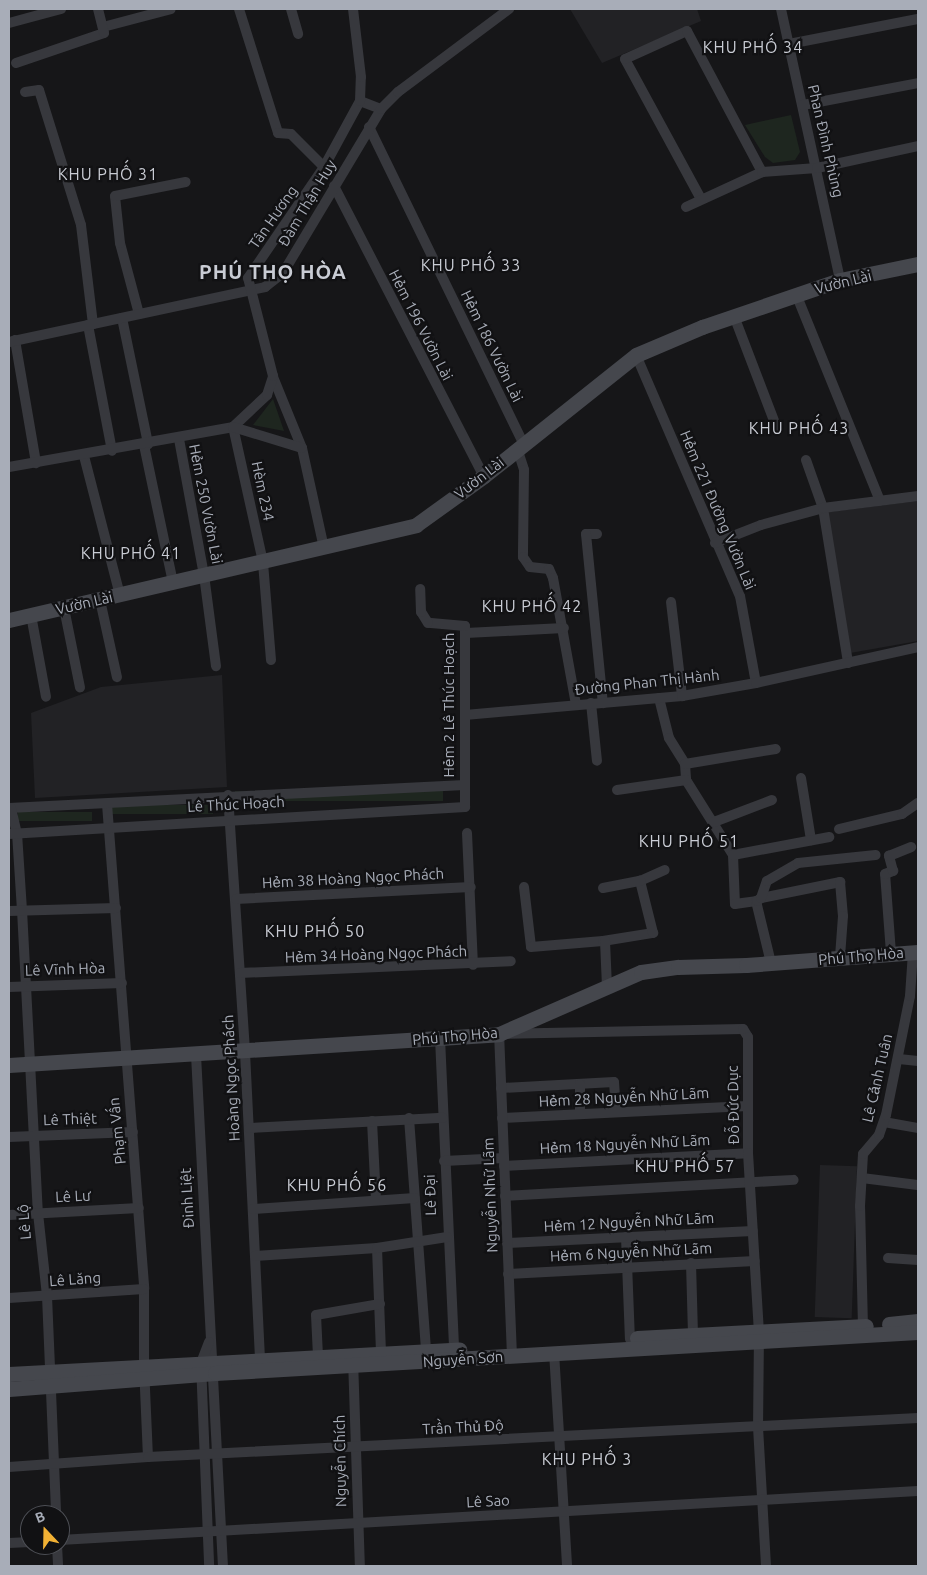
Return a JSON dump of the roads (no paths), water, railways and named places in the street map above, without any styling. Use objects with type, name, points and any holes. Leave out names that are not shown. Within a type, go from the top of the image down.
[{"type":"street","points":[[9,23],[61,9]]},
{"type":"street","points":[[16,63],[104,34],[98,9]]},
{"type":"street","points":[[103,28],[171,9]]},
{"type":"street","points":[[239,9],[278,133],[291,134],[324,168]]},
{"type":"street","points":[[291,9],[298,34]]},
{"type":"street","name":"Tân Hương","points":[[252,292],[248,278],[324,168],[360,101],[361,77],[353,9]]},
{"type":"street","name":"Đàm Thận Huy","points":[[252,292],[265,288],[283,273],[380,109],[398,92],[509,9]]},
{"type":"street","name":"Phan Đình Phùng","points":[[781,9],[840,280]]},
{"type":"street","points":[[789,44],[918,19]]},
{"type":"street","points":[[701,199],[625,58],[687,31],[762,172]]},
{"type":"street","points":[[803,105],[918,83]]},
{"type":"street","points":[[25,92],[39,90],[81,225],[86,294],[112,451]]},
{"type":"street","points":[[360,101],[380,109]]},
{"type":"street","name":"Hẻm 186 Vườn Lài","points":[[369,126],[520,446],[524,470],[523,557],[530,567],[548,568],[564,628]]},
{"type":"street","points":[[686,208],[701,199],[762,172],[817,168],[918,146]]},
{"type":"street","points":[[139,314],[120,243],[115,196],[186,182]]},
{"type":"street","name":"Hẻm 196 Vườn Lài","points":[[334,186],[484,476]]},
{"type":"street","name":"Vườn Lài","points":[[9,620],[416,525],[484,476],[636,355],[734,316],[796,294],[840,280],[918,264]]},
{"type":"street","points":[[36,463],[12,341],[252,292],[273,376],[302,448],[324,548]]},
{"type":"street","points":[[796,294],[880,501]]},
{"type":"street","points":[[734,316],[778,431]]},
{"type":"street","points":[[122,318],[173,583]]},
{"type":"street","name":"Hẻm 221 Đường Vườn Lài","points":[[636,355],[715,543],[740,596],[756,683]]},
{"type":"street","points":[[233,427],[267,395],[273,376]]},
{"type":"street","points":[[9,467],[146,445],[233,427],[302,448]]},
{"type":"street","name":"Hèm 234","points":[[233,427],[263,562],[271,660]]},
{"type":"street","name":"Hẻm 250 Vườn Lài","points":[[179,439],[204,575],[216,666]]},
{"type":"street","points":[[84,456],[120,595]]},
{"type":"street","points":[[806,460],[823,508],[848,663]]},
{"type":"street","points":[[715,543],[761,525],[823,508],[918,496]]},
{"type":"street","points":[[597,534],[586,534],[603,702]]},
{"type":"street","name":"Hẻm 2 Lê Thúc Hoạch","points":[[420,589],[421,612],[428,623],[465,626],[465,802]]},
{"type":"street","points":[[100,600],[117,677]]},
{"type":"street","points":[[671,602],[682,696]]},
{"type":"street","points":[[64,608],[80,687]]},
{"type":"street","points":[[31,615],[46,697]]},
{"type":"street","points":[[466,632],[564,628],[576,705]]},
{"type":"street","name":"Đường Phan Thị Hành","points":[[465,715],[682,696],[756,683],[918,647]]},
{"type":"street","points":[[659,698],[669,738],[685,764],[686,780],[733,855],[735,904],[840,882],[842,916],[840,957]]},
{"type":"street","points":[[591,703],[598,761]]},
{"type":"street","points":[[685,764],[776,749]]},
{"type":"street","points":[[801,778],[811,840]]},
{"type":"street","points":[[617,790],[686,780]]},
{"type":"street","name":"Lê Thúc Hoạch","points":[[10,808],[107,804],[228,795],[464,785]]},
{"type":"street","name":"Hoàng Ngọc Phách","points":[[228,795],[245,1052],[260,1360]]},
{"type":"street","points":[[714,822],[772,800]]},
{"type":"street","name":"Lê Thúc Hoạch","points":[[13,833],[231,820],[465,802]]},
{"type":"street","points":[[839,829],[902,814],[918,803]]},
{"type":"street","name":"Phạm Vấn","points":[[107,804],[122,982],[124,1059],[133,1132],[139,1208],[144,1289],[144,1373],[148,1456]]},
{"type":"street","name":"Lê Lộ","points":[[10,808],[22,910],[38,1213],[46,1296],[51,1380],[56,1505]]},
{"type":"street","points":[[467,833],[471,887],[473,965]]},
{"type":"street","points":[[733,855],[829,837]]},
{"type":"street","points":[[891,953],[885,874],[893,871],[889,856],[911,847]]},
{"type":"street","points":[[771,963],[759,900],[767,881],[798,863],[876,856]]},
{"type":"street","points":[[603,888],[640,880],[666,870]]},
{"type":"street","points":[[524,887],[530,947],[605,941],[653,933],[640,880]]},
{"type":"street","name":"Hẻm 38 Hoàng Ngọc Phách","points":[[236,899],[471,887]]},
{"type":"street","points":[[9,911],[116,908]]},
{"type":"street","points":[[605,941],[608,987]]},
{"type":"street","name":"Phú Thọ Hòa","points":[[9,1065],[245,1052],[499,1034],[640,972],[678,967],[771,963],[916,952]]},
{"type":"street","name":"Lê Cảnh Tuân","points":[[862,1327],[862,1178],[864,1154],[879,1135],[884,1122],[914,997],[916,952]]},
{"type":"street","name":"Hẻm 34 Hoàng Ngọc Phách","points":[[240,973],[473,965],[511,961]]},
{"type":"street","name":"Lê Vĩnh Hòa","points":[[9,987],[122,982]]},
{"type":"street","name":"Đỗ Đức Dục","points":[[499,1034],[740,1028],[748,1037],[748,1153],[760,1338],[758,1427],[766,1566]]},
{"type":"street","name":"Nguyễn Nhữ Lãm","points":[[499,1034],[511,1351]]},
{"type":"street","name":"Lê Đại","points":[[440,1038],[447,1237],[454,1350]]},
{"type":"street","name":"Đinh Liệt","points":[[196,1055],[209,1341],[203,1454],[209,1566]]},
{"type":"street","points":[[898,1059],[918,1061]]},
{"type":"street","points":[[501,1088],[614,1082],[616,1110]]},
{"type":"street","points":[[580,1084],[580,1113]]},
{"type":"street","name":"Hẻm 28 Nguyễn Nhữ Lãm","points":[[502,1118],[616,1110],[748,1106]]},
{"type":"street","points":[[409,1118],[426,1350]]},
{"type":"street","points":[[249,1128],[409,1118],[442,1118]]},
{"type":"street","points":[[372,1121],[376,1200]]},
{"type":"street","points":[[884,1122],[918,1128]]},
{"type":"street","name":"Lê Thiệt","points":[[9,1137],[133,1132]]},
{"type":"street","name":"Hẻm 18 Nguyễn Nhữ Lãm","points":[[444,1161],[504,1162],[748,1153]]},
{"type":"street","points":[[862,1178],[918,1185]]},
{"type":"street","points":[[505,1196],[794,1180]]},
{"type":"street","points":[[253,1209],[415,1198]]},
{"type":"street","name":"Lê Lư","points":[[9,1215],[139,1208]]},
{"type":"street","name":"Hẻm 12 Nguyễn Nhữ Lãm","points":[[507,1243],[753,1230]]},
{"type":"street","points":[[255,1256],[377,1248],[447,1237]]},
{"type":"street","points":[[626,1237],[630,1339]]},
{"type":"street","points":[[377,1248],[381,1354]]},
{"type":"street","points":[[888,1258],[918,1260]]},
{"type":"street","name":"Hẻm 6 Nguyễn Nhữ Lãm","points":[[508,1274],[755,1261]]},
{"type":"street","points":[[691,1263],[693,1334]]},
{"type":"street","name":"Lê Lăng","points":[[9,1298],[144,1289]]},
{"type":"street","points":[[318,1356],[316,1315],[380,1304]]},
{"type":"street","name":"Nguyễn Sơn","points":[[9,1389],[51,1380],[208,1368],[511,1351],[693,1334],[760,1338],[918,1321]]},
{"type":"street","name":"Nguyễn Sơn","points":[[208,1368],[260,1360],[318,1356],[353,1361],[381,1354],[426,1350],[554,1352],[760,1338],[918,1332]]},
{"type":"street","points":[[554,1352],[567,1566]]},
{"type":"street","name":"Nguyễn Chích","points":[[353,1361],[357,1523],[360,1566]]},
{"type":"street","name":"Đinh Liệt","points":[[208,1368],[217,1453],[223,1566]]},
{"type":"street","name":"Nguyễn Sơn","points":[[9,1374],[51,1380]]},
{"type":"street","name":"Trần Thủ Độ","points":[[9,1467],[54,1465],[148,1456],[559,1438],[918,1418]]},
{"type":"street","name":"Lê Sao","points":[[70,1539],[918,1491]]},
{"type":"district","name":"KHU PHỐ 34","points":[[753,47]]},
{"type":"district","name":"KHU PHỐ 31","points":[[108,174]]},
{"type":"district","name":"KHU PHỐ 33","points":[[471,265]]},
{"type":"district","name":"PHÚ THỌ HÒA","points":[[273,271]]},
{"type":"district","name":"KHU PHỐ 43","points":[[799,428]]},
{"type":"district","name":"KHU PHỐ 41","points":[[131,553]]},
{"type":"district","name":"KHU PHỐ 42","points":[[532,606]]},
{"type":"district","name":"KHU PHỐ 51","points":[[689,841]]},
{"type":"district","name":"KHU PHỐ 50","points":[[315,931]]},
{"type":"district","name":"KHU PHỐ 57","points":[[685,1166]]},
{"type":"district","name":"KHU PHỐ 56","points":[[337,1185]]},
{"type":"district","name":"KHU PHỐ 3","points":[[587,1459]]}]
